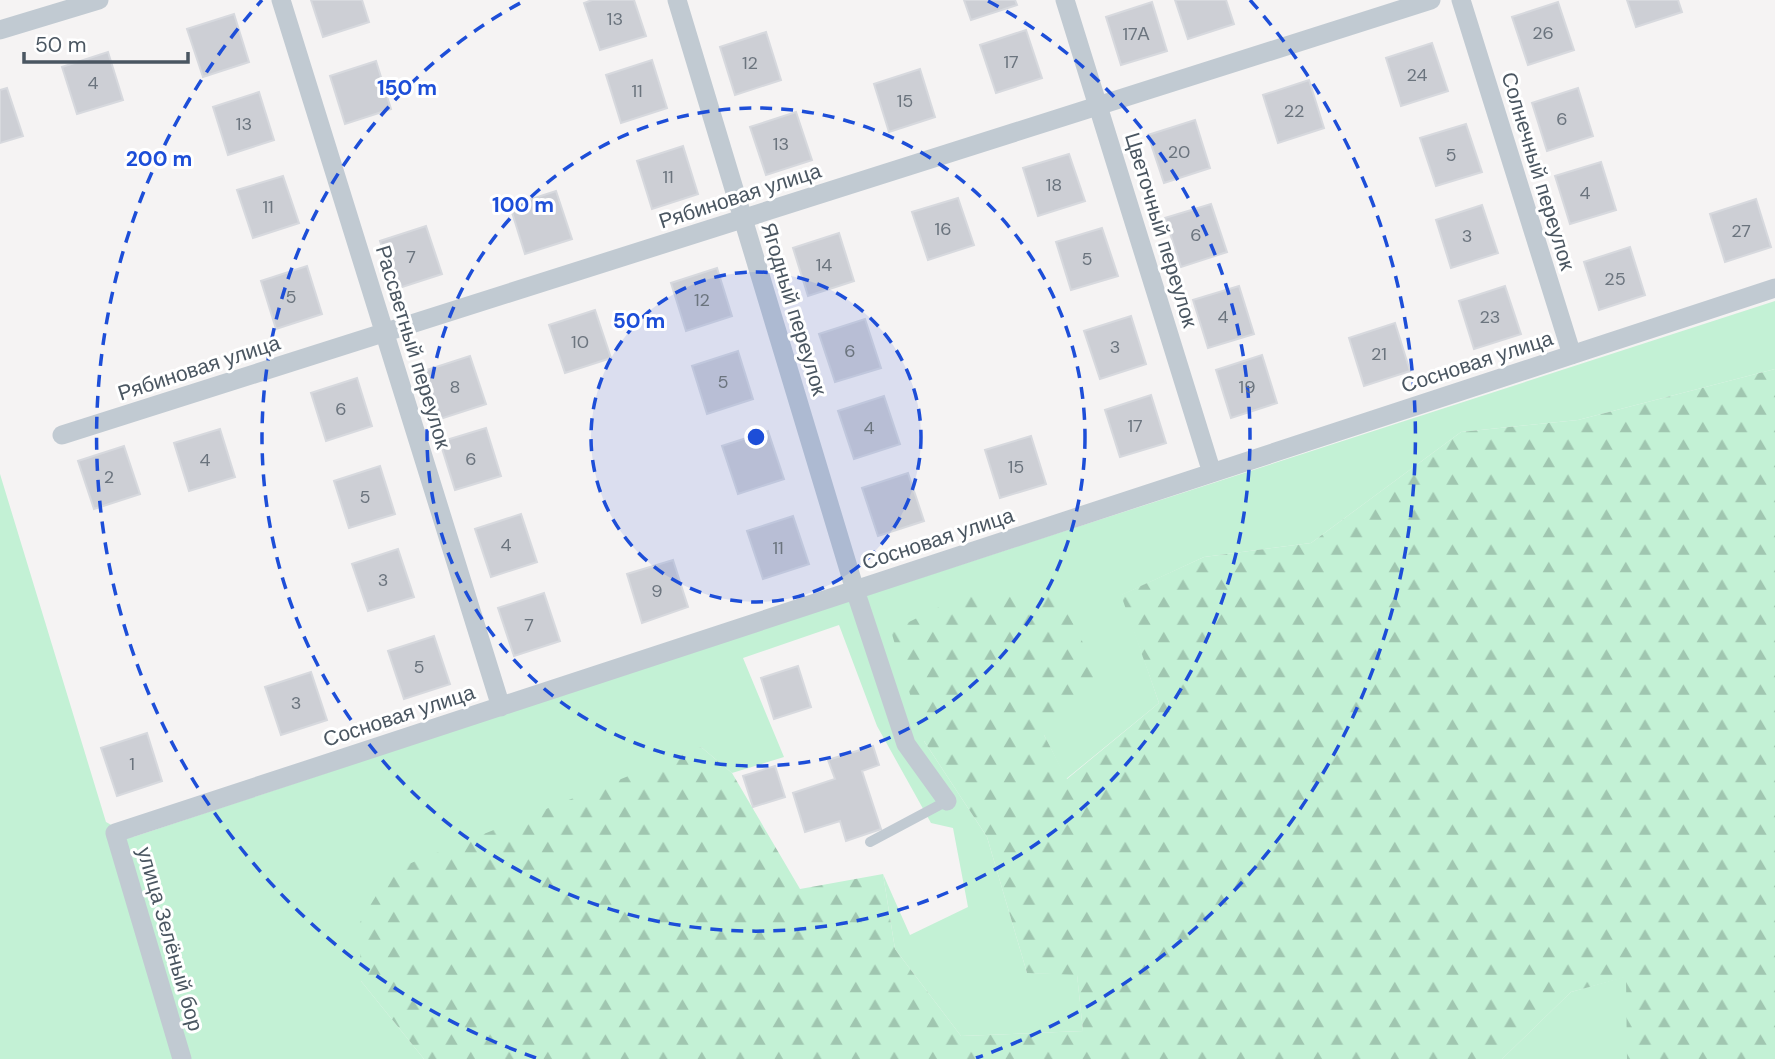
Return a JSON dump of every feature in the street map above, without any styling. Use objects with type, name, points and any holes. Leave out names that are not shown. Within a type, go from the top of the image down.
[{"type":"street","points":[[0,30],[99,0]]},
{"type":"street","name":"Рассветный переулок","points":[[281,0],[501,707]]},
{"type":"street","name":"Ягодный переулок","points":[[677,0],[855,590],[906,744],[947,800]]},
{"type":"street","name":"Цветочный переулок","points":[[1065,0],[1212,473]]},
{"type":"street","name":"Рябиновая улица","points":[[62,435],[1431,0]]},
{"type":"street","name":"Солнечный переулок","points":[[1461,0],[1572,355]]},
{"type":"street","name":"Сосновая улица","points":[[115,833],[1775,288]]},
{"type":"street","name":"улица Зелёный бор","points":[[115,833],[182,1059]]},
{"type":"lane","points":[[870,842],[947,800]]},
{"type":"green space","points":[[1775,301],[1775,369],[1578,420],[1461,432],[1311,543],[1204,557],[1122,595],[1159,703],[1066,779],[1044,735],[924,741],[987,837],[1027,973],[1077,974],[1083,1031],[961,1036],[895,949],[883,874],[910,935],[968,907],[953,828],[931,823],[877,726],[839,625],[743,658],[784,757],[732,773],[701,747],[361,981],[424,1059],[0,1059],[0,474],[106,822],[133,837],[676,657]]},
{"type":"green space","points":[[1775,369],[1775,1059],[1627,1059],[1626,977],[1571,992],[1502,1059],[424,1059],[361,981],[359,924],[391,871],[701,747],[732,773],[800,889],[883,874],[895,949],[961,1036],[1083,1031],[1077,975],[1027,973],[987,837],[924,741],[891,631],[971,591],[1058,594],[1102,680],[1044,735],[1067,779],[1159,703],[1121,595],[1204,557],[1311,543],[1461,432],[1578,420]]},
{"type":"green space","points":[[1627,976],[1627,1059],[1502,1059],[1571,992]]},
{"type":"building","points":[[311,0],[362,0],[369,22],[323,37]]},
{"type":"building","points":[[592,0],[634,0],[646,36],[600,50],[584,3]]},
{"type":"building","points":[[964,0],[1015,0],[1017,5],[971,20]]},
{"type":"building","points":[[1175,0],[1226,0],[1234,24],[1188,39]]},
{"type":"building","points":[[1627,0],[1678,0],[1682,12],[1636,27]]},
{"type":"building","points":[[1152,2],[1167,51],[1121,65],[1106,17]]},
{"type":"building","points":[[1558,2],[1574,50],[1528,65],[1512,17]]},
{"type":"building","points":[[234,14],[249,62],[203,77],[187,29]]},
{"type":"building","points":[[1026,30],[1042,78],[996,93],[980,45]]},
{"type":"building","points":[[766,32],[781,80],[735,95],[720,47]]},
{"type":"building","points":[[1432,43],[1448,91],[1401,106],[1386,58]]},
{"type":"building","points":[[108,52],[123,100],[77,114],[62,67]]},
{"type":"building","points":[[652,60],[667,108],[621,123],[606,75]]},
{"type":"building","points":[[376,61],[391,109],[345,124],[330,76]]},
{"type":"building","points":[[920,69],[935,117],[889,132],[874,84]]},
{"type":"building","points":[[1309,80],[1324,128],[1278,143],[1263,95]]},
{"type":"building","points":[[7,88],[23,136],[0,143],[0,90]]},
{"type":"building","points":[[1578,88],[1593,136],[1547,151],[1532,103]]},
{"type":"building","points":[[259,92],[274,140],[228,155],[213,107]]},
{"type":"building","points":[[796,112],[812,160],[766,175],[750,127]]},
{"type":"building","points":[[1195,120],[1210,168],[1164,183],[1148,135]]},
{"type":"building","points":[[1466,124],[1482,172],[1436,186],[1420,138]]},
{"type":"building","points":[[683,146],[698,194],[652,209],[637,161]]},
{"type":"building","points":[[1069,154],[1085,201],[1038,216],[1023,168]]},
{"type":"building","points":[[1601,162],[1616,210],[1570,224],[1555,176]]},
{"type":"building","points":[[283,176],[299,223],[253,238],[237,190]]},
{"type":"building","points":[[556,191],[572,239],[525,254],[510,206]]},
{"type":"building","points":[[958,198],[974,245],[928,260],[912,212]]},
{"type":"building","points":[[1756,199],[1771,247],[1725,262],[1710,214]]},
{"type":"building","points":[[1211,204],[1227,252],[1181,267],[1165,218]]},
{"type":"building","points":[[1482,205],[1498,253],[1451,268],[1436,220]]},
{"type":"building","points":[[426,226],[442,274],[396,289],[380,241]]},
{"type":"building","points":[[1102,228],[1118,276],[1071,290],[1056,242]]},
{"type":"building","points":[[839,233],[854,281],[808,296],[793,248]]},
{"type":"building","points":[[1630,247],[1645,295],[1599,310],[1584,262]]},
{"type":"building","points":[[307,266],[322,314],[276,329],[261,281]]},
{"type":"building","points":[[717,268],[732,316],[686,331],[671,283]]},
{"type":"building","points":[[1239,286],[1254,334],[1208,348],[1193,300]]},
{"type":"building","points":[[1505,286],[1521,334],[1474,349],[1459,301]]},
{"type":"building","points":[[595,310],[611,358],[565,373],[549,325]]},
{"type":"building","points":[[1131,316],[1146,364],[1100,379],[1084,331]]},
{"type":"building","points":[[865,319],[881,368],[835,382],[819,334]]},
{"type":"building","points":[[1395,323],[1410,371],[1364,386],[1349,338]]},
{"type":"building","points":[[738,351],[753,399],[707,414],[692,366]]},
{"type":"building","points":[[1262,355],[1277,403],[1231,418],[1216,370]]},
{"type":"building","points":[[470,356],[486,404],[440,419],[424,371]]},
{"type":"building","points":[[357,378],[372,426],[326,441],[311,393]]},
{"type":"building","points":[[1151,395],[1166,443],[1120,457],[1105,410]]},
{"type":"building","points":[[884,396],[900,444],[854,459],[838,411]]},
{"type":"building","points":[[486,428],[501,476],[455,490],[440,442]]},
{"type":"building","points":[[220,429],[235,477],[189,491],[174,443]]},
{"type":"building","points":[[768,431],[784,479],[738,494],[722,446]]},
{"type":"building","points":[[1031,436],[1046,484],[1000,498],[985,450]]},
{"type":"building","points":[[124,446],[140,494],[94,509],[78,461]]},
{"type":"building","points":[[380,466],[395,514],[349,528],[334,481]]},
{"type":"building","points":[[908,473],[924,521],[878,536],[862,488]]},
{"type":"building","points":[[521,514],[537,562],[491,577],[475,529]]},
{"type":"building","points":[[793,516],[809,564],[763,579],[747,531]]},
{"type":"building","points":[[398,549],[414,597],[368,611],[352,564]]},
{"type":"building","points":[[673,560],[688,607],[642,623],[627,574]]},
{"type":"building","points":[[544,593],[560,641],[514,656],[498,608]]},
{"type":"building","points":[[434,636],[450,684],[404,699],[388,651]]},
{"type":"building","points":[[798,666],[811,707],[774,719],[761,678]]},
{"type":"building","points":[[311,672],[327,720],[281,735],[265,687]]},
{"type":"building","points":[[147,733],[162,781],[117,796],[101,748]]},
{"type":"building","points":[[873,746],[879,765],[862,771],[881,829],[846,841],[840,821],[805,832],[793,793],[835,779],[828,760]]},
{"type":"building","points":[[775,766],[785,797],[753,807],[743,776]]}]
